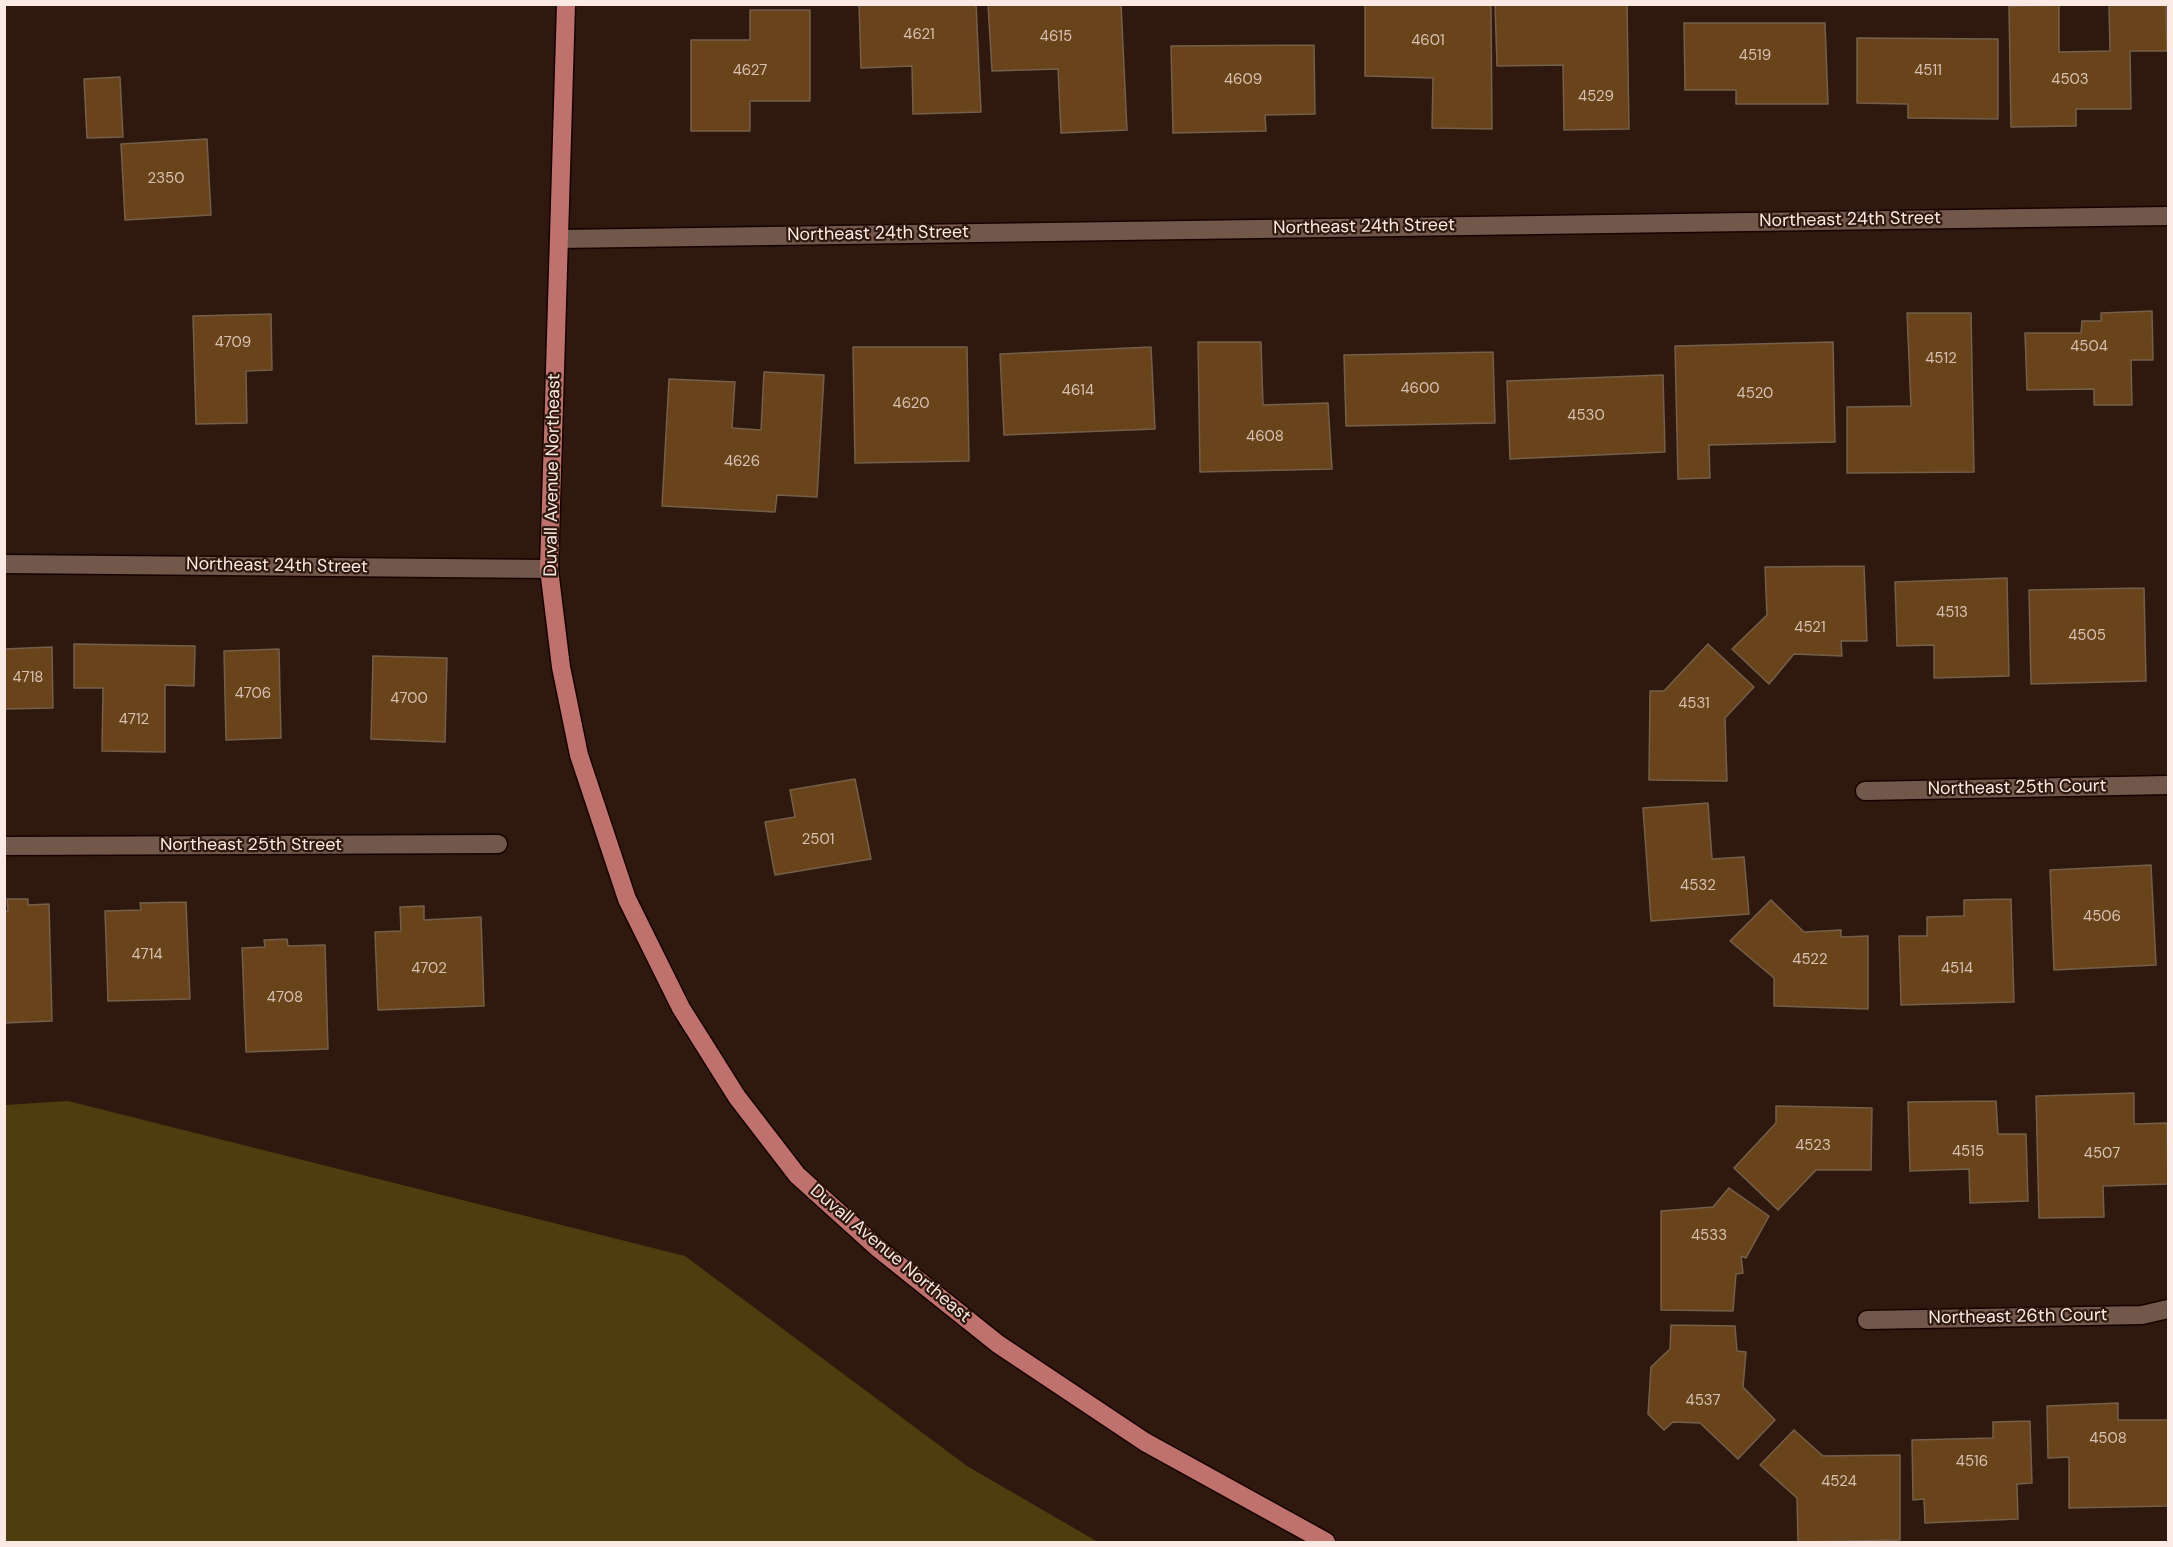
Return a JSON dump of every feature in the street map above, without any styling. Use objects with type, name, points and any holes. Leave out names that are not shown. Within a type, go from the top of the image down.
[{"type":"main road","name":"Duvall Avenue Northeast","points":[[566,4],[549,569],[561,667],[579,755],[627,899],[681,1008],[737,1097],[798,1175],[879,1250],[998,1344],[1144,1442],[1326,1542]]},
{"type":"street","name":"Northeast 24th Street","points":[[559,239],[2169,216]]},
{"type":"street","name":"Northeast 24th Street","points":[[4,564],[549,569]]},
{"type":"street","name":"Northeast 25th Court","points":[[1865,791],[2169,785]]},
{"type":"street","name":"Northeast 25th Street","points":[[4,846],[498,844]]},
{"type":"street","name":"Northeast 26th Court","points":[[1867,1320],[2142,1315],[2169,1309]]},
{"type":"shaded area","points":[[68,1101],[685,1256],[967,1466],[1098,1542],[5,1542],[5,1105]]},
{"type":"building","points":[[859,4],[976,4],[981,112],[913,114],[912,66],[861,68]]},
{"type":"building","points":[[988,4],[1121,4],[1127,130],[1061,133],[1058,69],[992,71]]},
{"type":"building","points":[[1365,4],[1491,5],[1492,129],[1432,128],[1433,78],[1365,76]]},
{"type":"building","points":[[1495,4],[1627,4],[1629,129],[1564,130],[1563,65],[1497,66]]},
{"type":"building","points":[[2109,4],[2166,4],[2167,51],[2130,51],[2131,109],[2076,109],[2076,126],[2011,127],[2009,6],[2059,5],[2059,52],[2110,51]]},
{"type":"building","points":[[750,10],[810,10],[810,101],[750,101],[750,131],[691,131],[691,40],[750,40]]},
{"type":"building","points":[[1684,23],[1825,23],[1828,104],[1736,104],[1736,90],[1685,90]]},
{"type":"building","points":[[1857,38],[1998,39],[1998,119],[1908,118],[1908,104],[1857,103]]},
{"type":"building","points":[[1314,45],[1315,114],[1265,115],[1266,131],[1173,133],[1171,46]]},
{"type":"building","points":[[120,77],[123,137],[87,138],[84,79]]},
{"type":"building","points":[[207,139],[211,215],[125,220],[121,144]]},
{"type":"building","points":[[2152,311],[2153,360],[2131,360],[2132,405],[2094,405],[2094,389],[2027,390],[2025,333],[2081,333],[2082,321],[2101,321],[2101,313]]},
{"type":"building","points":[[1907,313],[1971,313],[1974,472],[1847,473],[1847,407],[1911,406]]},
{"type":"building","points":[[271,314],[272,370],[246,371],[247,423],[196,424],[193,316]]},
{"type":"building","points":[[1198,342],[1261,342],[1263,405],[1328,403],[1332,469],[1200,472]]},
{"type":"building","points":[[1833,342],[1835,442],[1709,445],[1710,478],[1678,479],[1675,346]]},
{"type":"building","points":[[853,347],[967,347],[969,461],[855,463]]},
{"type":"building","points":[[1151,347],[1155,429],[1004,435],[1000,354]]},
{"type":"building","points":[[1493,352],[1495,423],[1346,426],[1344,355]]},
{"type":"building","points":[[764,372],[824,375],[817,497],[777,495],[775,512],[662,506],[669,379],[735,382],[732,428],[761,430]]},
{"type":"building","points":[[1663,375],[1665,452],[1510,459],[1507,381]]},
{"type":"building","points":[[1864,566],[1867,641],[1841,641],[1842,656],[1794,654],[1769,684],[1732,649],[1767,615],[1765,567]]},
{"type":"building","points":[[2007,578],[2009,676],[1934,678],[1934,645],[1897,646],[1895,582]]},
{"type":"building","points":[[2144,588],[2146,681],[2031,684],[2029,590]]},
{"type":"building","points":[[74,644],[195,646],[194,686],[165,685],[165,752],[102,751],[103,688],[74,688]]},
{"type":"building","points":[[1708,644],[1754,687],[1725,718],[1727,781],[1649,780],[1650,691],[1664,691]]},
{"type":"building","points":[[52,647],[53,708],[4,709],[4,649]]},
{"type":"building","points":[[279,649],[281,738],[226,740],[224,651]]},
{"type":"building","points":[[373,656],[447,658],[445,742],[371,739]]},
{"type":"building","points":[[855,779],[871,859],[775,875],[765,822],[795,817],[790,790]]},
{"type":"building","points":[[1708,803],[1712,859],[1744,857],[1749,914],[1651,921],[1643,808]]},
{"type":"building","points":[[2151,865],[2156,965],[2054,970],[2050,870]]},
{"type":"building","points":[[7,899],[28,899],[28,905],[49,904],[52,1021],[4,1023],[4,911],[8,911]]},
{"type":"building","points":[[2011,899],[2014,1002],[1901,1005],[1899,936],[1927,936],[1927,917],[1964,916],[1964,900]]},
{"type":"building","points":[[1771,900],[1804,932],[1841,930],[1841,937],[1868,936],[1868,1009],[1774,1006],[1774,978],[1730,941]]},
{"type":"building","points":[[186,902],[190,999],[108,1001],[105,911],[141,910],[140,903]]},
{"type":"building","points":[[424,906],[424,920],[481,917],[484,1006],[378,1010],[375,932],[401,931],[400,907]]},
{"type":"building","points":[[287,939],[288,946],[325,945],[328,1049],[246,1052],[242,948],[265,947],[264,940]]},
{"type":"building","points":[[2134,1093],[2134,1124],[2167,1123],[2168,1184],[2103,1186],[2104,1217],[2039,1218],[2036,1096]]},
{"type":"building","points":[[1996,1101],[1998,1134],[2026,1134],[2028,1201],[1970,1203],[1969,1169],[1910,1171],[1908,1102]]},
{"type":"building","points":[[1776,1106],[1872,1108],[1871,1170],[1816,1170],[1778,1210],[1734,1168],[1776,1123]]},
{"type":"building","points":[[1729,1188],[1769,1216],[1746,1258],[1741,1256],[1743,1273],[1736,1274],[1733,1311],[1661,1310],[1661,1211],[1713,1207]]},
{"type":"building","points":[[1671,1325],[1735,1326],[1737,1351],[1746,1352],[1743,1387],[1775,1420],[1738,1459],[1700,1423],[1673,1422],[1664,1430],[1648,1414],[1651,1367],[1670,1349]]},
{"type":"building","points":[[2118,1403],[2118,1420],[2168,1420],[2168,1506],[2069,1508],[2069,1457],[2048,1458],[2047,1406]]},
{"type":"building","points":[[2030,1421],[2032,1483],[2017,1484],[2018,1519],[1925,1523],[1924,1499],[1913,1500],[1912,1440],[1993,1438],[1993,1422]]},
{"type":"building","points":[[1794,1430],[1823,1456],[1900,1455],[1900,1540],[1798,1542],[1797,1498],[1760,1465]]}]
